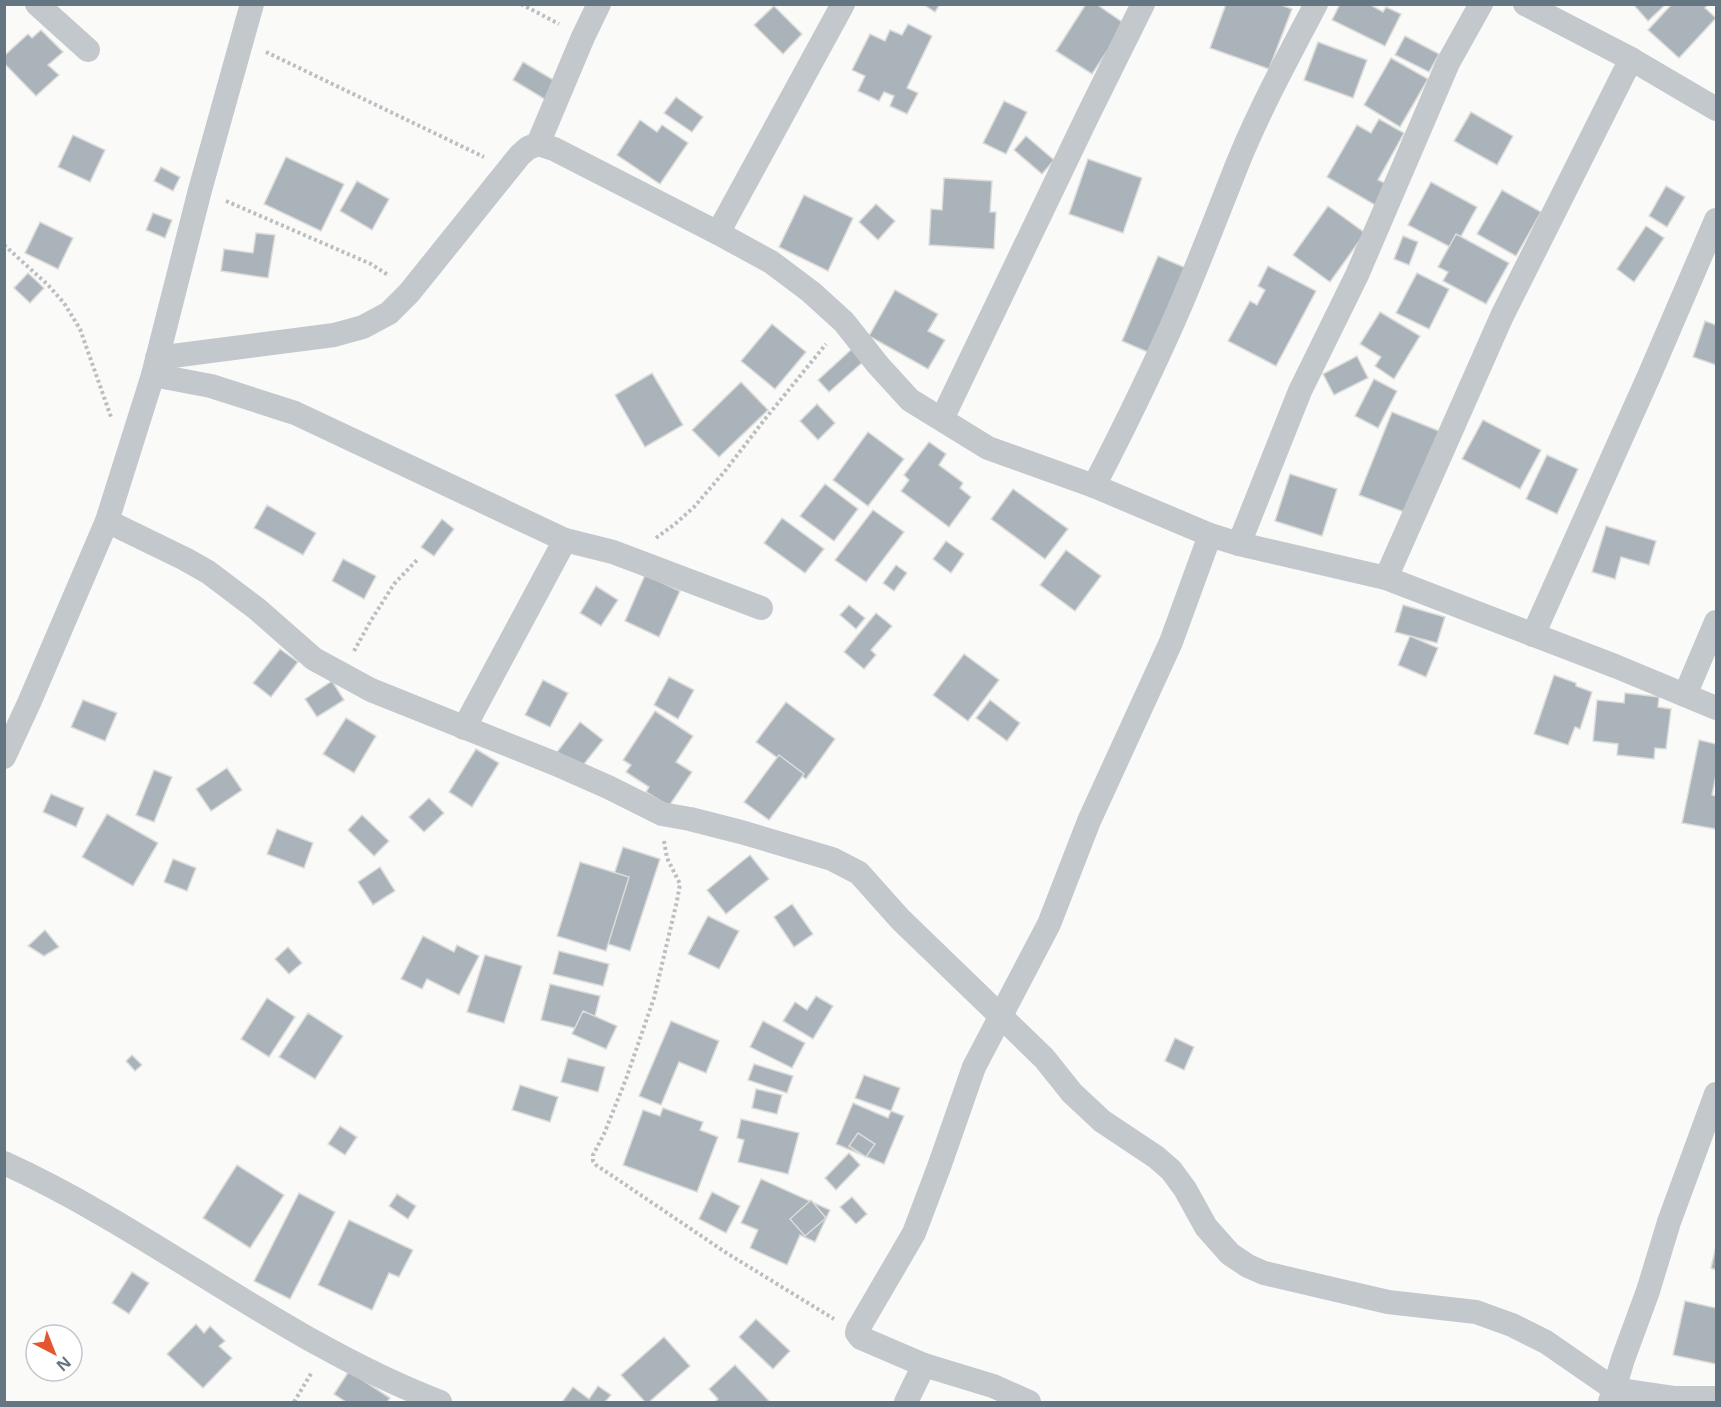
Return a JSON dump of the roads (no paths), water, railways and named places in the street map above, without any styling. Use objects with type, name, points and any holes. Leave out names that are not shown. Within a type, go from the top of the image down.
[{"type":"street","points":[[37,4],[88,50]]},
{"type":"street","points":[[4,757],[107,520],[155,367],[200,190],[252,4]]},
{"type":"street","points":[[538,144],[599,4]]},
{"type":"street","points":[[718,233],[843,4]]},
{"type":"street","points":[[942,419],[1143,4]]},
{"type":"street","points":[[1094,486],[1140,396],[1178,312],[1239,159],[1316,4]]},
{"type":"street","points":[[1239,544],[1300,392],[1357,275],[1448,63],[1481,4]]},
{"type":"street","points":[[1525,4],[1631,59],[1716,109]]},
{"type":"street","points":[[1386,578],[1502,316],[1631,59]]},
{"type":"street","points":[[155,367],[334,335],[363,327],[389,313],[409,293],[509,169],[528,148],[538,144],[554,149],[771,262],[811,292],[844,322],[878,365],[910,400],[988,448],[1094,486],[1210,535],[1239,544],[1386,578],[1615,666],[1716,708]]},
{"type":"street","points":[[1533,635],[1716,220]]},
{"type":"street","points":[[155,367],[295,413],[564,540],[613,552],[760,608]]},
{"type":"street","points":[[107,520],[208,572],[257,609],[314,659],[371,690],[567,769],[662,814],[741,832],[832,859],[859,873],[900,919],[1044,1058],[1072,1093],[1102,1121],[1156,1157],[1171,1170],[1185,1189],[1206,1227],[1230,1254],[1248,1266],[1264,1273],[1388,1302],[1476,1312],[1512,1324],[1546,1342],[1612,1396],[1716,1398]]},
{"type":"street","points":[[1029,1402],[993,1386],[924,1365],[861,1338],[857,1333],[914,1233],[974,1067],[1049,924],[1089,821],[1171,642],[1210,535]]},
{"type":"street","points":[[464,728],[564,540]]},
{"type":"street","points":[[1684,695],[1716,622]]},
{"type":"street","points":[[1612,1396],[1669,1222],[1716,1094]]},
{"type":"street","points":[[4,1162],[41,1179],[101,1213],[405,1396],[440,1402]]},
{"type":"street","points":[[906,1402],[924,1365]]}]
